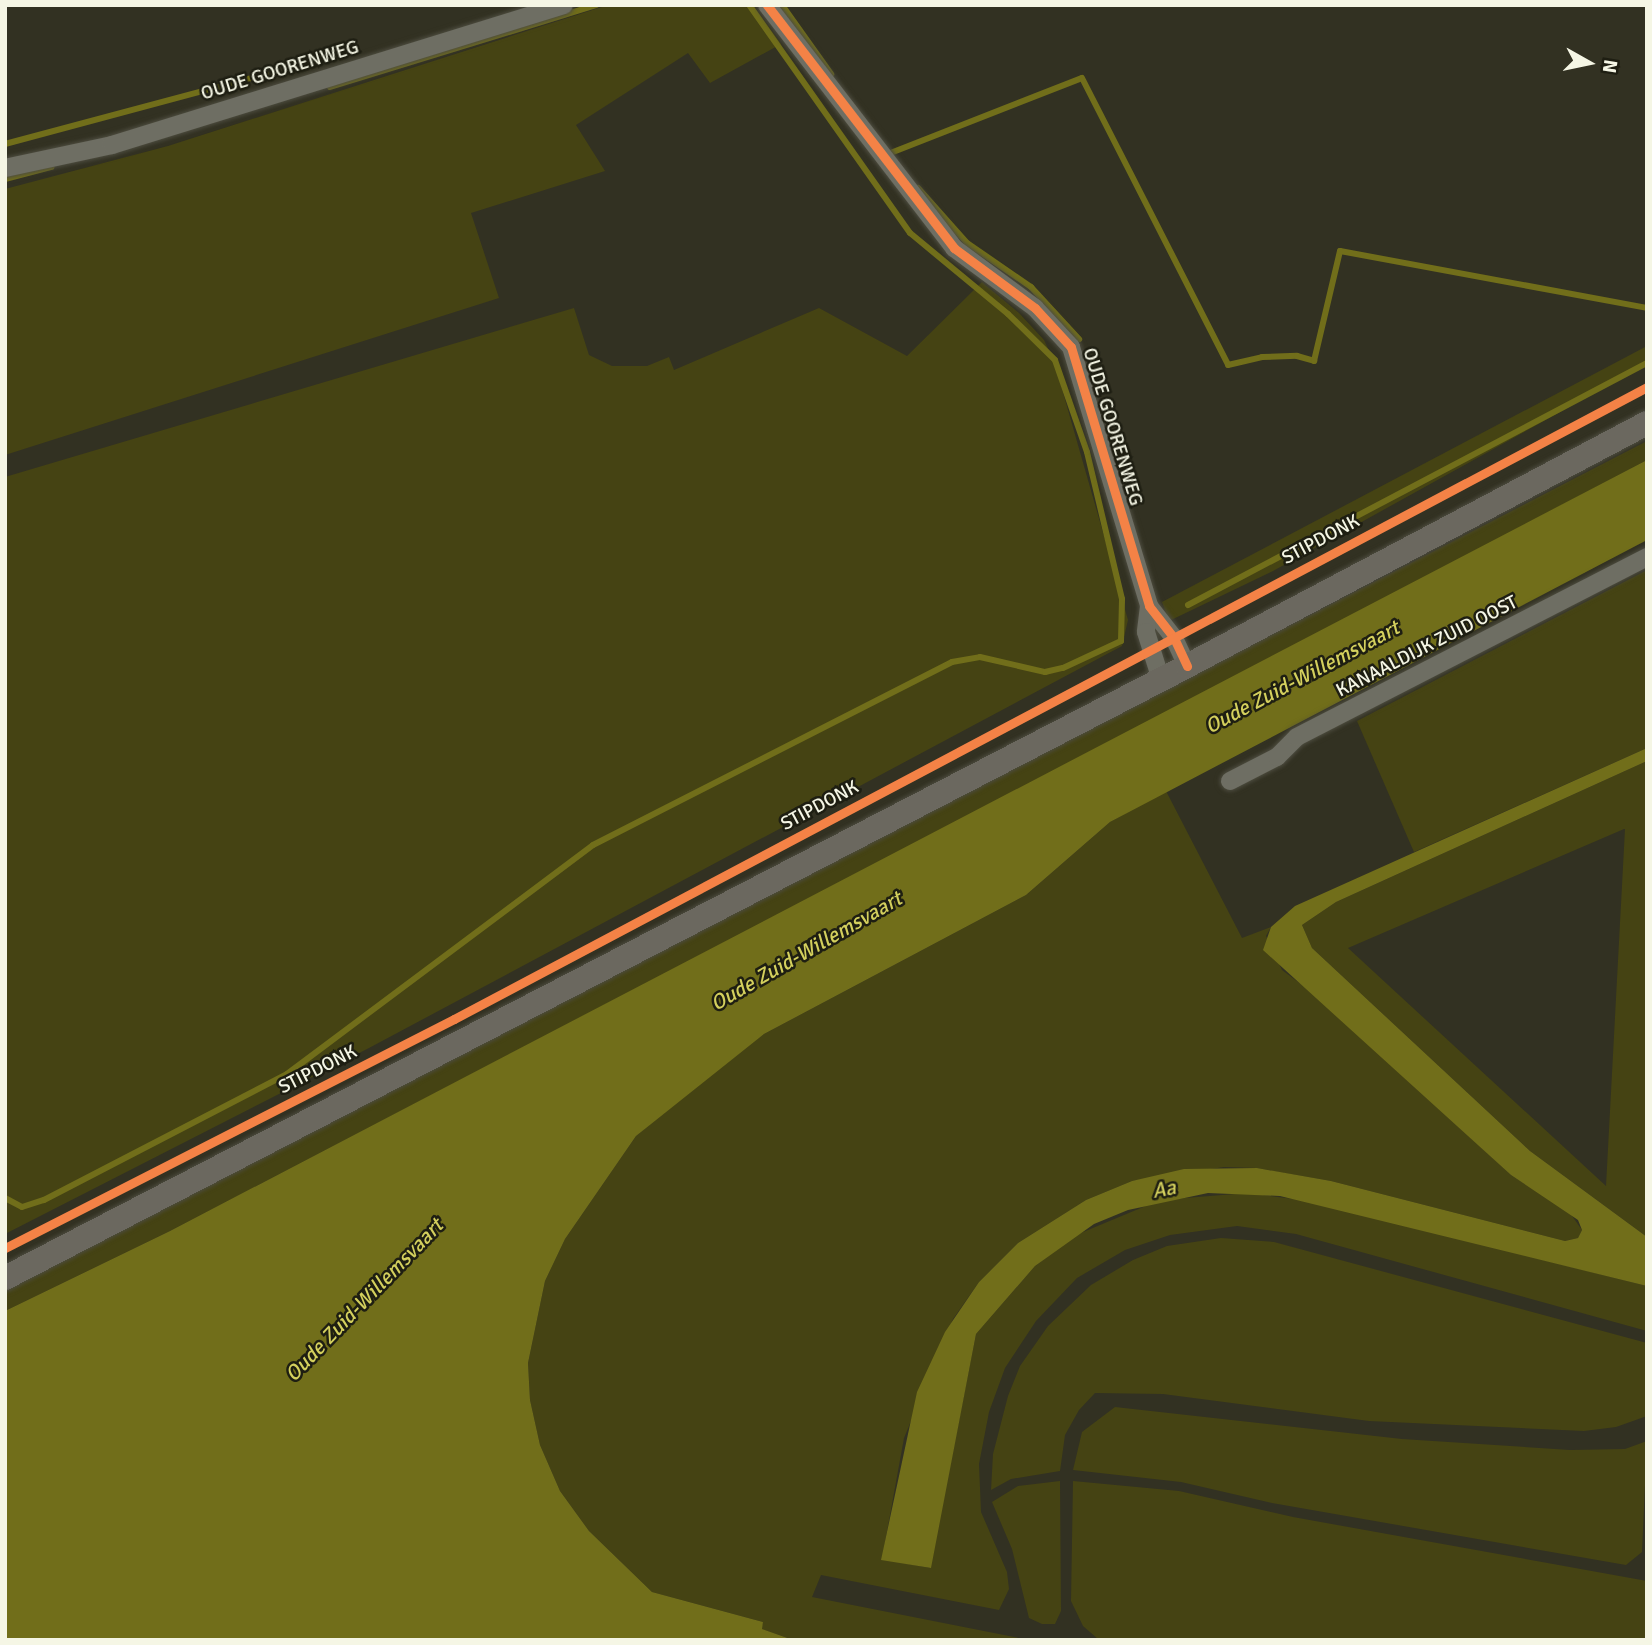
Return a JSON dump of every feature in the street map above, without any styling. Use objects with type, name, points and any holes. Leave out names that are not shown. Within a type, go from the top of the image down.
[{"type":"main road","name":"STIPDONK","points":[[5,1278],[1187,667],[1647,423]]},
{"type":"street","name":"OUDE GOORENWEG","points":[[5,168],[112,145],[565,5]]},
{"type":"street","name":"OUDE GOORENWEG","points":[[767,5],[954,248],[1035,308],[1071,347],[1149,606],[1174,638],[1187,667]]},
{"type":"street","name":"KANAALDIJK ZUID OOST","points":[[1230,780],[1277,757],[1297,737],[1647,557]]},
{"type":"street","name":"OUDE GOORENWEG","points":[[1149,606],[1146,632],[1161,680]]},
{"type":"shaded area","points":[[608,5],[753,5],[781,44],[710,83],[688,53],[576,125],[605,171],[471,213],[499,298],[5,455],[5,189],[168,146]]},
{"type":"shaded area","points":[[982,282],[1019,313],[1044,340],[1054,361],[1128,620],[1122,646],[369,1048],[5,1234],[5,477],[574,308],[589,355],[612,366],[647,366],[669,357],[674,370],[819,308],[907,356]]},
{"type":"shaded area","points":[[1647,346],[1647,364],[1273,571],[1169,621],[1162,602]]},
{"type":"shaded area","points":[[1647,441],[1647,460],[170,1231],[5,1311],[5,1289]]},
{"type":"shaded area","points":[[1647,570],[1647,748],[1414,852],[1357,721]]},
{"type":"shaded area","points":[[1647,761],[1647,1237],[1530,1151],[1312,948],[1302,925],[1336,902]],"holes":[[[1625,829],[1606,1186],[1348,948]]]},
{"type":"shaded area","points":[[1166,791],[1242,938],[1271,927],[1266,936],[1282,970],[1325,1002],[1511,1175],[1570,1213],[1582,1230],[1578,1238],[1565,1241],[1331,1181],[1256,1168],[1224,1167],[1132,1181],[1086,1200],[1018,1243],[979,1282],[953,1319],[904,1438],[882,1559],[930,1568],[976,1334],[1035,1266],[1076,1235],[1160,1200],[1247,1193],[1310,1201],[1647,1286],[1647,1331],[1296,1234],[1237,1226],[1170,1235],[1125,1250],[1077,1278],[1036,1321],[1005,1368],[989,1412],[979,1464],[981,1512],[1007,1572],[1009,1589],[999,1610],[821,1575],[812,1597],[1029,1640],[793,1640],[761,1629],[763,1622],[652,1592],[589,1531],[560,1491],[540,1445],[530,1400],[528,1363],[545,1281],[565,1239],[636,1136],[725,1061],[764,1034],[1026,895],[1110,822]]},
{"type":"shaded area","points":[[1221,1238],[1274,1242],[1647,1343],[1647,1416],[1616,1427],[1584,1431],[1369,1421],[1163,1394],[1095,1393],[1079,1410],[1065,1435],[1060,1471],[1011,1479],[991,1490],[993,1454],[1008,1396],[1020,1366],[1048,1326],[1091,1285],[1133,1260],[1167,1246]]},
{"type":"shaded area","points":[[1115,1407],[1402,1439],[1570,1450],[1625,1449],[1647,1441],[1642,1552],[1626,1565],[1272,1503],[1181,1482],[1073,1470],[1082,1432]]},
{"type":"shaded area","points":[[1060,1481],[1061,1611],[1055,1624],[1042,1624],[1029,1618],[1012,1549],[992,1502],[1018,1486]]},
{"type":"shaded area","points":[[1073,1481],[1179,1491],[1293,1517],[1647,1581],[1647,1640],[1098,1639],[1083,1626],[1071,1601]]},
{"type":"water","name":"Oude Zuid-Willemsvaart","points":[[1647,460],[1647,540],[1110,822],[1026,895],[764,1034],[636,1136],[565,1239],[545,1281],[528,1363],[530,1400],[540,1445],[560,1491],[589,1531],[652,1592],[763,1622],[762,1629],[793,1640],[5,1640],[5,1311],[170,1231]]},
{"type":"water","name":"Aa","points":[[1647,748],[1647,761],[1336,902],[1302,925],[1312,948],[1530,1151],[1647,1237],[1647,1286],[1280,1196],[1208,1193],[1128,1210],[1094,1224],[1035,1266],[976,1334],[931,1568],[881,1560],[917,1392],[945,1332],[979,1282],[1018,1243],[1086,1200],[1132,1181],[1184,1169],[1257,1168],[1331,1181],[1565,1241],[1578,1238],[1582,1230],[1578,1220],[1511,1175],[1263,950],[1271,927],[1295,906]]},
{"type":"waterway","points":[[330,87],[597,5]]},
{"type":"waterway","points":[[5,1198],[22,1207],[44,1200],[287,1074],[593,845],[952,662],[980,657],[1045,672],[1063,668],[1121,641],[1122,599],[1087,452],[1055,360],[1008,314],[910,233],[749,5]]},
{"type":"waterway","points":[[782,5],[831,74]]},
{"type":"waterway","points":[[5,144],[266,74]]},
{"type":"waterway","points":[[888,154],[1082,78],[1228,365],[1262,357],[1297,356],[1314,361],[1340,251],[1647,308]]},
{"type":"waterway","points":[[5,179],[51,167]]},
{"type":"waterway","points":[[918,188],[967,243],[1031,287],[1079,339]]},
{"type":"waterway","points":[[1188,605],[1647,363]]},
{"type":"cycle path","points":[[767,5],[954,248],[1035,308],[1071,347],[1149,606],[1174,638],[1187,666]]},
{"type":"cycle path","points":[[5,1248],[454,1019],[1647,387]]}]
